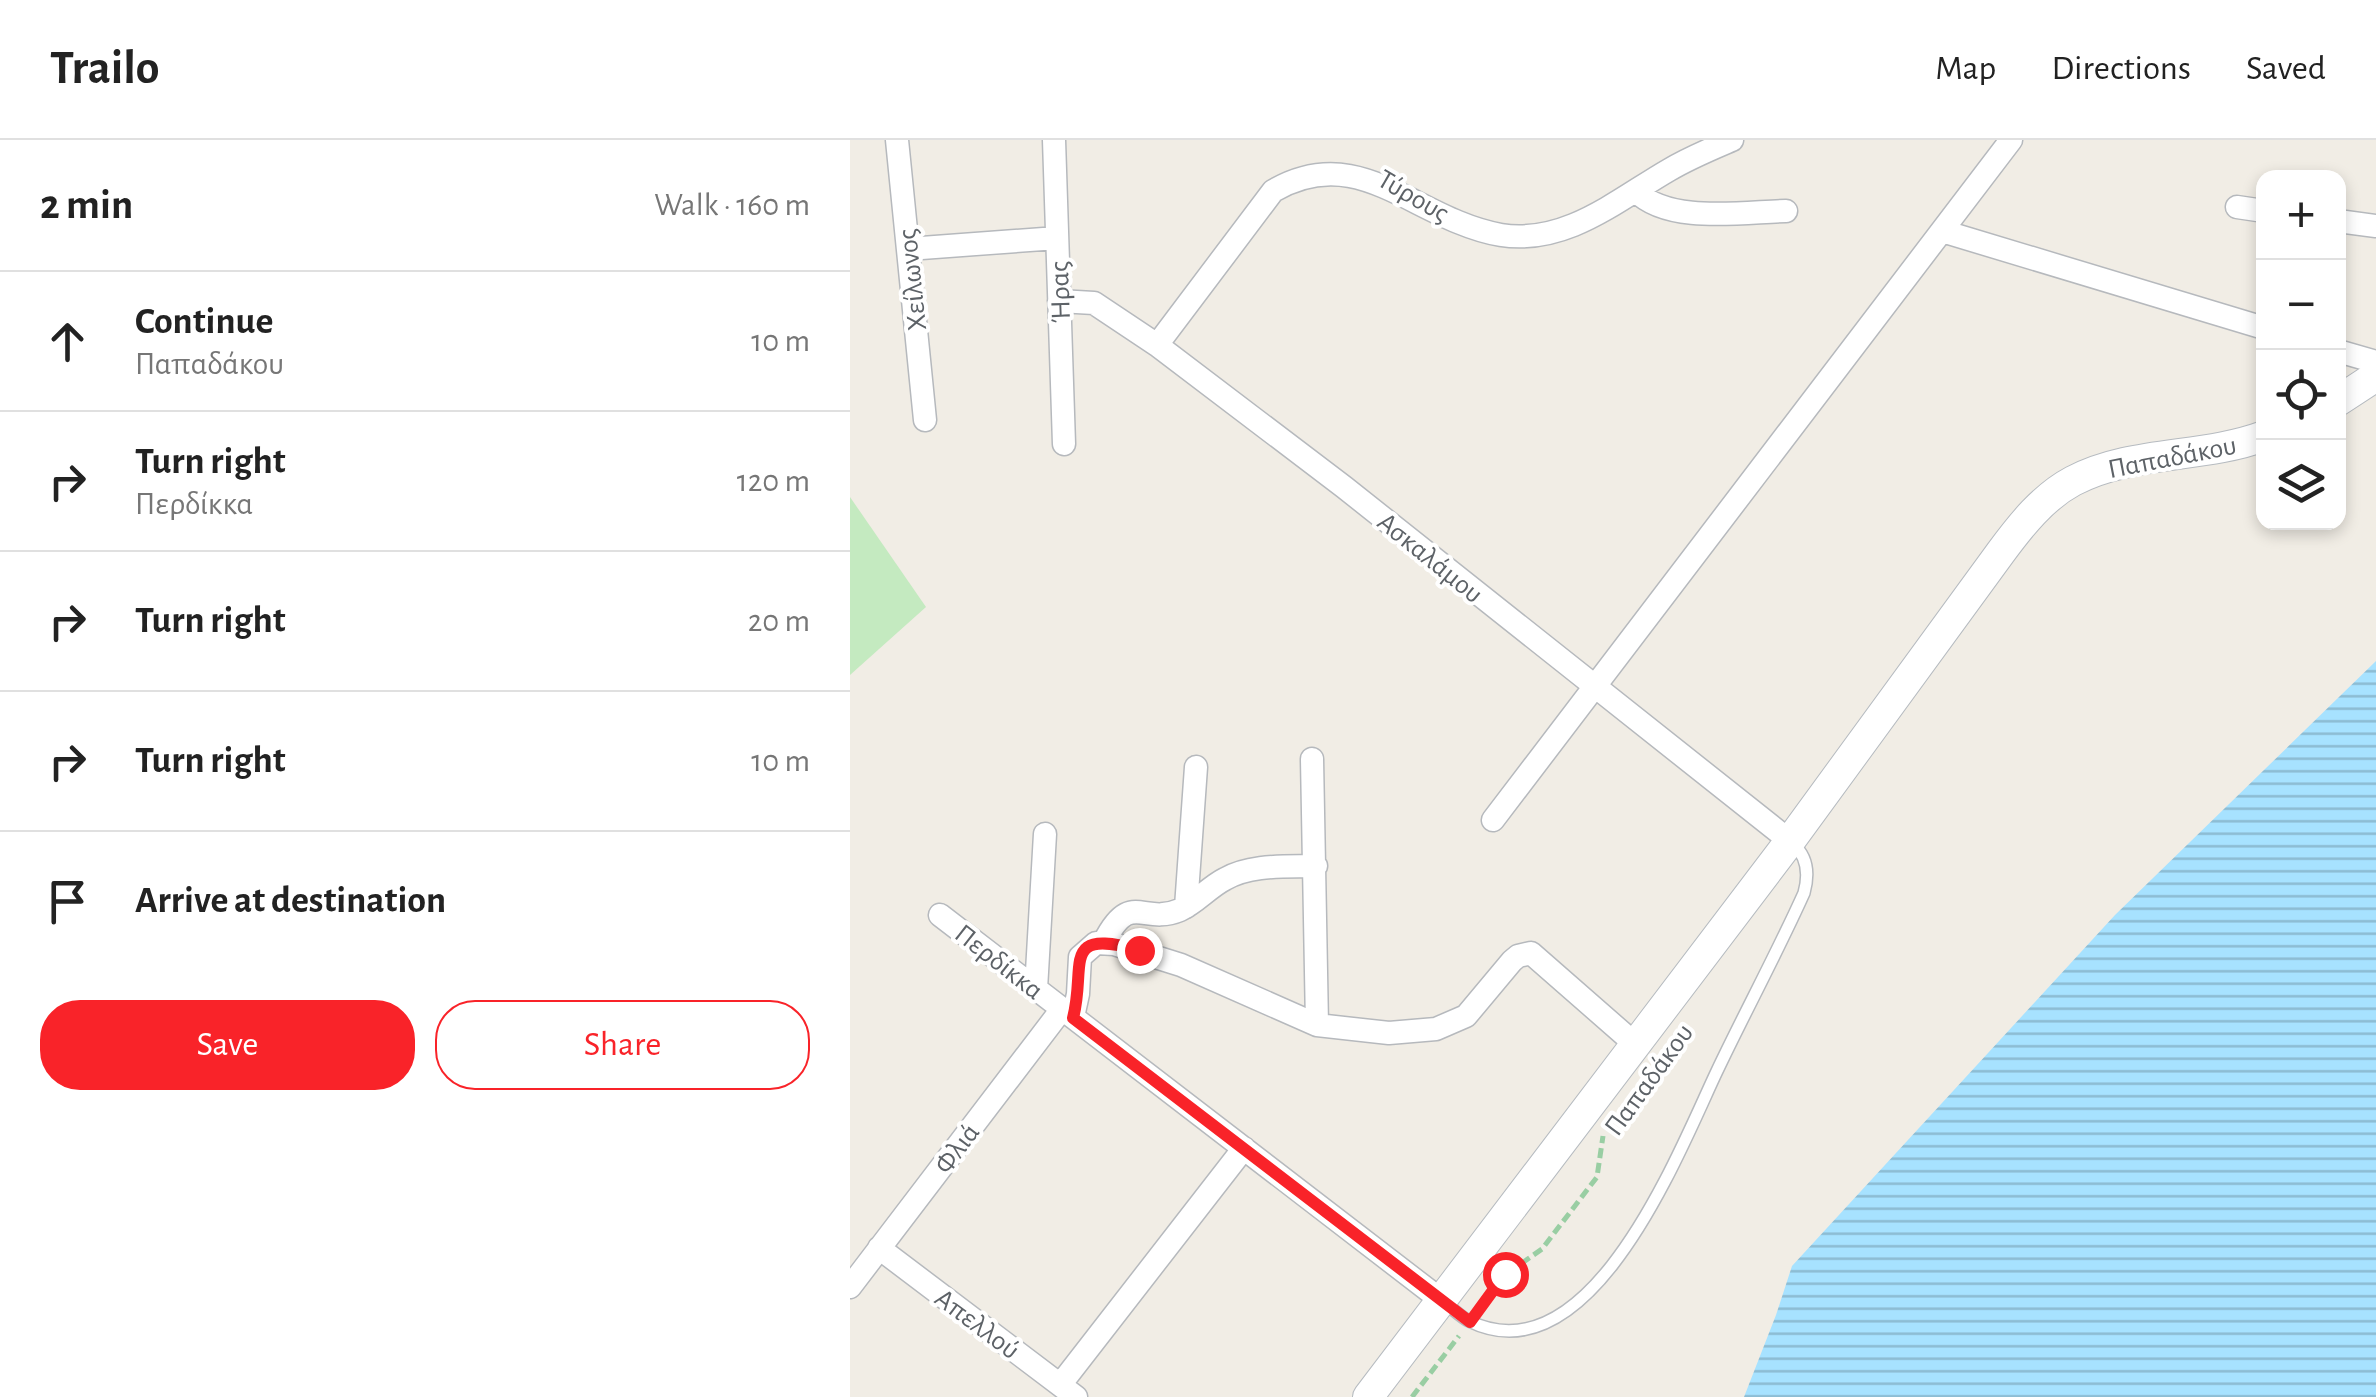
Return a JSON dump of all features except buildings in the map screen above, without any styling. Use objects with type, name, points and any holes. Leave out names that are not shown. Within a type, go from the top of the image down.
[{"type":"street","name":"Χείλωνος","points":[[897,140],[926,420]]},
{"type":"street","name":"Ήρας","points":[[1054,140],[1064,444]]},
{"type":"street","name":"Τύρους","points":[[1157,345],[1273,190],[1314,164],[1357,163],[1478,230],[1543,236],[1569,228],[1672,168],[1732,140]]},
{"type":"street","points":[[1493,820],[2011,140]]},
{"type":"street","points":[[1636,191],[1664,210],[1786,211]]},
{"type":"street","points":[[2237,207],[2256,210]]},
{"type":"street","points":[[2346,222],[2376,226]]},
{"type":"street","points":[[1942,230],[2256,326]]},
{"type":"street","points":[[908,249],[1057,238]]},
{"type":"street","name":"Ασκαλάμου","points":[[1059,301],[1094,303],[1157,345],[1344,487],[1790,841]]},
{"type":"street","points":[[2346,353],[2376,362]]},
{"type":"street","points":[[2346,396],[2376,376]]},
{"type":"street","name":"Παπαδάκου","points":[[1368,1397],[1790,841],[2001,552],[2050,497],[2070,482],[2113,465],[2198,454],[2256,438]]},
{"type":"street","points":[[1312,759],[1317,1025]]},
{"type":"street","points":[[1186,907],[1196,767]]},
{"type":"street","points":[[1036,990],[1045,834]]},
{"type":"street","points":[[1104,942],[1116,918],[1126,913],[1177,912],[1228,876],[1262,868],[1316,866]]},
{"type":"street","name":"Περδίκκα","points":[[940,915],[1442,1300]]},
{"type":"street","points":[[1067,1013],[1078,994],[1080,957],[1088,947],[1104,942],[1181,965],[1317,1025],[1389,1033],[1453,1024],[1477,1007],[1512,960],[1531,954],[1636,1044]]},
{"type":"street","name":"Φλιά","points":[[850,1286],[1067,1013]]},
{"type":"street","points":[[1068,1391],[1244,1148]]},
{"type":"street","name":"Απελλού","points":[[879,1248],[1068,1391]]},
{"type":"lane","points":[[1442,1300],[1470,1322],[1510,1330],[1547,1322],[1580,1302],[1614,1264],[1672,1169],[1804,894],[1804,856],[1790,841]]},
{"type":"path","name":"Παπαδάκου","points":[[1412,1397],[1505,1274],[1542,1249],[1597,1176],[1604,1133]]},
{"type":"green space","points":[[850,497],[926,607],[850,675]]},
{"type":"water","points":[[2376,661],[2376,1397],[1744,1397],[1792,1266],[2115,915]]},
{"type":"route","points":[[1139,950],[1104,942],[1083,952],[1073,1018],[1470,1322],[1505,1274]]}]
